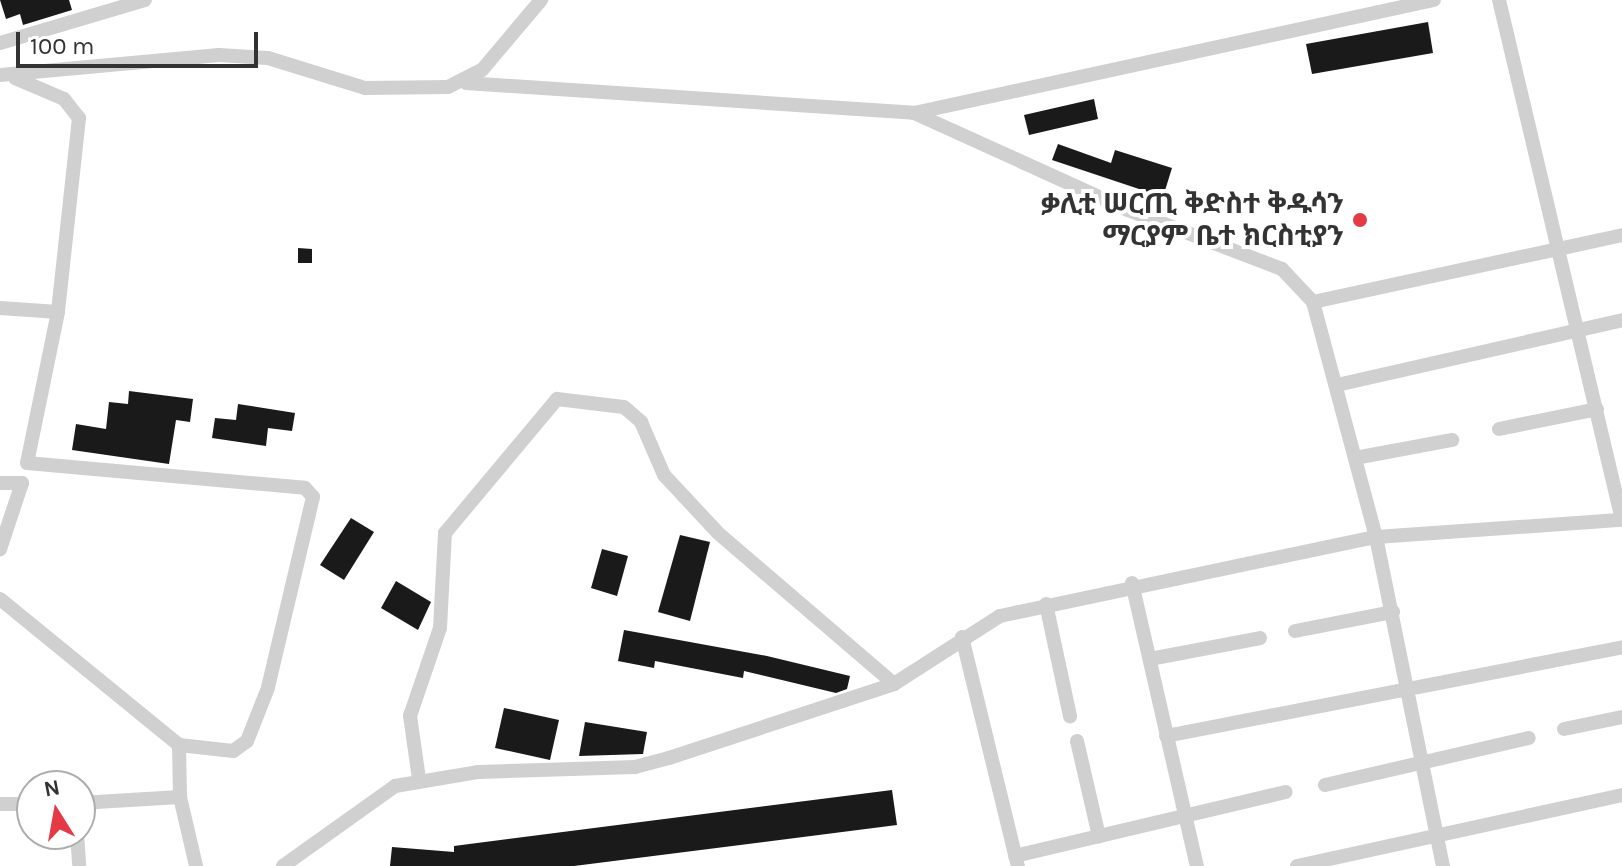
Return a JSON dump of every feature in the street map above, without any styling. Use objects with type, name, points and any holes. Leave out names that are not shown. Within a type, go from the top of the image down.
[{"type":"street","points":[[0,43],[145,0]]},
{"type":"street","points":[[466,83],[541,0]]},
{"type":"street","points":[[15,78],[219,55],[268,58],[365,88],[466,83],[914,113],[1434,0]]},
{"type":"street","points":[[283,866],[395,786],[419,779],[635,767],[894,684],[962,637],[1000,616],[1046,604],[1132,583],[1376,537],[1622,520],[1579,327],[1557,248],[1499,0]]},
{"type":"street","points":[[0,75],[15,78],[64,99],[79,118],[58,312],[27,463],[0,549]]},
{"type":"street","points":[[914,113],[1128,210],[1282,269],[1313,302],[1376,537],[1443,866]]},
{"type":"street","points":[[1313,302],[1622,235]]},
{"type":"street","points":[[0,308],[58,312]]},
{"type":"street","points":[[1337,385],[1579,327],[1622,320]]},
{"type":"street","points":[[419,779],[410,716],[440,628],[445,533],[557,399],[624,407],[641,422],[664,475],[718,533],[894,684]]},
{"type":"street","points":[[1499,429],[1597,409]]},
{"type":"street","points":[[1355,458],[1452,440]]},
{"type":"street","points":[[0,599],[179,745],[233,751],[247,741],[276,658],[311,491],[27,463]]},
{"type":"street","points":[[0,483],[22,483]]},
{"type":"street","points":[[1132,583],[1197,866]]},
{"type":"street","points":[[1046,604],[1070,716]]},
{"type":"street","points":[[1295,631],[1393,612]]},
{"type":"street","points":[[962,637],[1016,861],[1099,836],[1286,792]]},
{"type":"street","points":[[1150,659],[1260,638]]},
{"type":"street","points":[[1166,736],[1622,647]]},
{"type":"street","points":[[1564,729],[1622,717]]},
{"type":"street","points":[[1325,785],[1422,760],[1529,738]]},
{"type":"street","points":[[1077,741],[1099,836]]},
{"type":"street","points":[[179,745],[180,797],[196,866]]},
{"type":"street","points":[[1297,866],[1622,795]]},
{"type":"street","points":[[96,802],[180,797]]},
{"type":"building","points":[[0,0],[69,0],[72,10],[23,25],[20,14],[6,19]]},
{"type":"building","points":[[1428,22],[1433,53],[1312,74],[1306,44]]},
{"type":"building","points":[[1094,99],[1098,119],[1029,135],[1024,115]]},
{"type":"building","points":[[1058,144],[1111,163],[1115,150],[1172,168],[1163,197],[1052,160]]},
{"type":"building","points":[[298,248],[312,249],[312,263],[298,263]]},
{"type":"building","points":[[129,391],[193,399],[190,422],[176,420],[169,464],[72,450],[76,424],[106,429],[109,402],[128,404]]},
{"type":"building","points":[[238,404],[295,413],[292,431],[268,428],[266,446],[212,438],[215,418],[236,420]]},
{"type":"building","points":[[351,518],[374,532],[344,580],[320,565]]},
{"type":"building","points":[[680,535],[710,542],[690,621],[658,612]]},
{"type":"building","points":[[602,549],[628,556],[617,596],[591,588]]},
{"type":"building","points":[[396,581],[431,602],[418,630],[381,608]]},
{"type":"building","points":[[624,630],[767,656],[850,676],[847,689],[836,693],[744,671],[743,678],[655,661],[654,668],[618,661]]},
{"type":"building","points":[[504,708],[559,720],[550,760],[495,748]]},
{"type":"building","points":[[585,722],[647,732],[643,754],[579,756]]},
{"type":"building","points":[[892,790],[897,825],[574,866],[390,866],[392,847],[454,852],[454,846]]},
{"type":"place","name":"ቃሊቲ ሠርጢ ቅድስተ ቅዱሳን ማርያም ቤተ ክርስቲያን","points":[[1360,220]]}]
